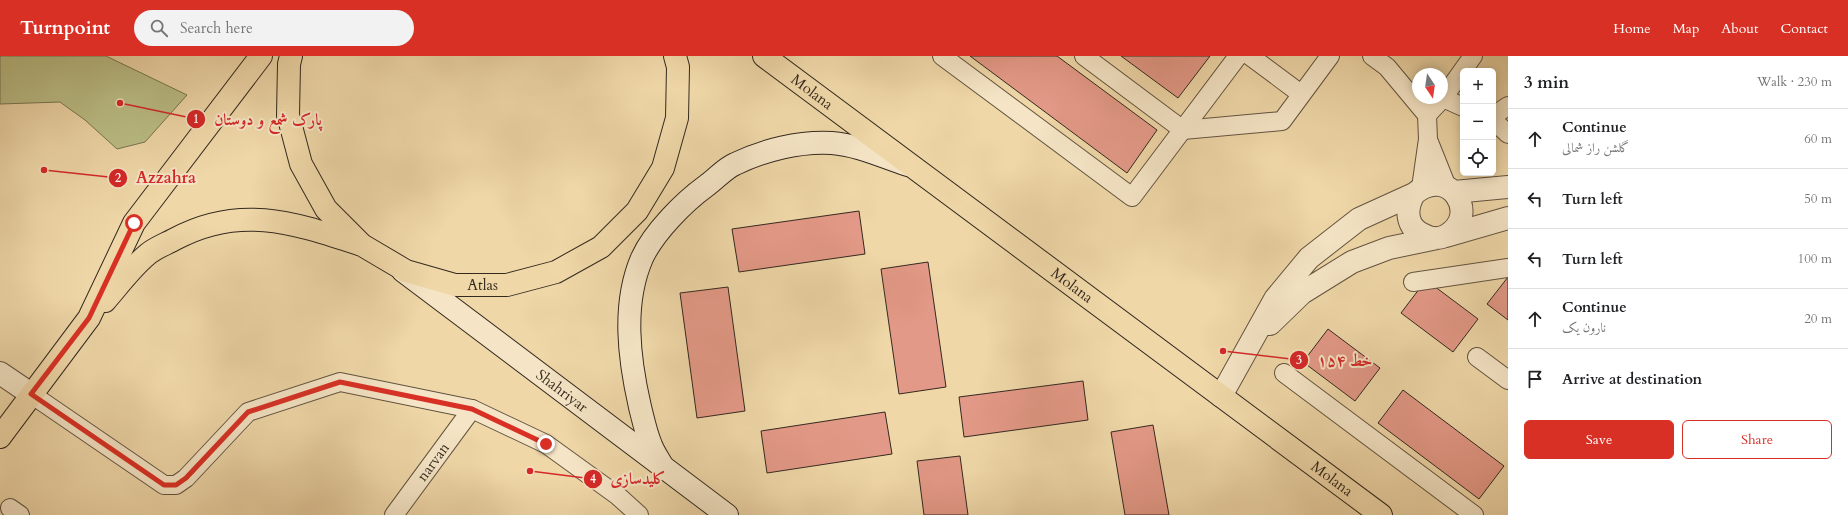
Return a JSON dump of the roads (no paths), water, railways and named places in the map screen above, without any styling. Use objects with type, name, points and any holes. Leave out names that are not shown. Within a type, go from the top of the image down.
[{"type":"main road","points":[[89,318],[134,223],[261,56]]},
{"type":"main road","name":"Atlas","points":[[291,56],[288,64],[288,115],[301,164],[326,209],[362,245],[406,271],[455,284],[507,285],[556,272],[601,247],[638,211],[663,168],[677,118],[678,67],[675,56]]},
{"type":"main road","name":"Molana","points":[[764,56],[1380,515]]},
{"type":"main road","points":[[664,469],[651,444],[642,413],[633,376],[630,340],[632,291],[636,276],[643,257],[666,225],[692,195],[735,164],[782,147],[832,143],[858,148],[913,166]]},
{"type":"main road","points":[[1221,396],[1275,299],[1310,258],[1359,219],[1429,185],[1438,184],[1450,189],[1508,187]]},
{"type":"main road","points":[[1417,191],[1408,206],[1409,220],[1413,228],[1420,234],[1441,237],[1453,231],[1461,216],[1462,208],[1459,199],[1450,189]]},
{"type":"main road","points":[[1250,343],[1302,293],[1352,262],[1389,248],[1441,237],[1508,218]]},
{"type":"main road","points":[[0,437],[89,318],[149,253],[187,232],[229,220],[266,219],[302,225],[362,245]]},
{"type":"main road","name":"Shahriyar","points":[[398,266],[664,469],[727,515]]},
{"type":"main road","points":[[0,372],[31,394]]},
{"type":"street","points":[[942,56],[1132,197],[1238,56]]},
{"type":"street","points":[[1084,56],[1183,130],[1282,121],[1330,56]]},
{"type":"street","points":[[1250,56],[1301,94]]},
{"type":"street","points":[[1372,56],[1387,67],[1428,115],[1428,139],[1417,191]]},
{"type":"street","points":[[1448,91],[1473,56]]},
{"type":"street","points":[[1448,100],[1460,106]]},
{"type":"street","points":[[1428,115],[1438,104]]},
{"type":"street","points":[[1496,114],[1508,106]]},
{"type":"street","points":[[1496,123],[1508,134]]},
{"type":"street","points":[[1428,139],[1450,189]]},
{"type":"street","points":[[1413,282],[1508,268]]},
{"type":"street","points":[[1477,357],[1508,380]]},
{"type":"street","points":[[1284,373],[1474,515]]},
{"type":"street","points":[[31,394],[164,485],[176,485],[186,478],[248,412],[340,382],[472,409],[546,444],[618,496],[639,515]]},
{"type":"street","name":"narvan","points":[[394,515],[472,409]]},
{"type":"place","name":"پارک شمع و دوستان","points":[[120,103]]},
{"type":"place","name":"Azzahra","points":[[44,170]]},
{"type":"place","name":"خط ۱۵۴","points":[[1223,351]]},
{"type":"place","name":"کلیدسازی","points":[[530,471]]}]
